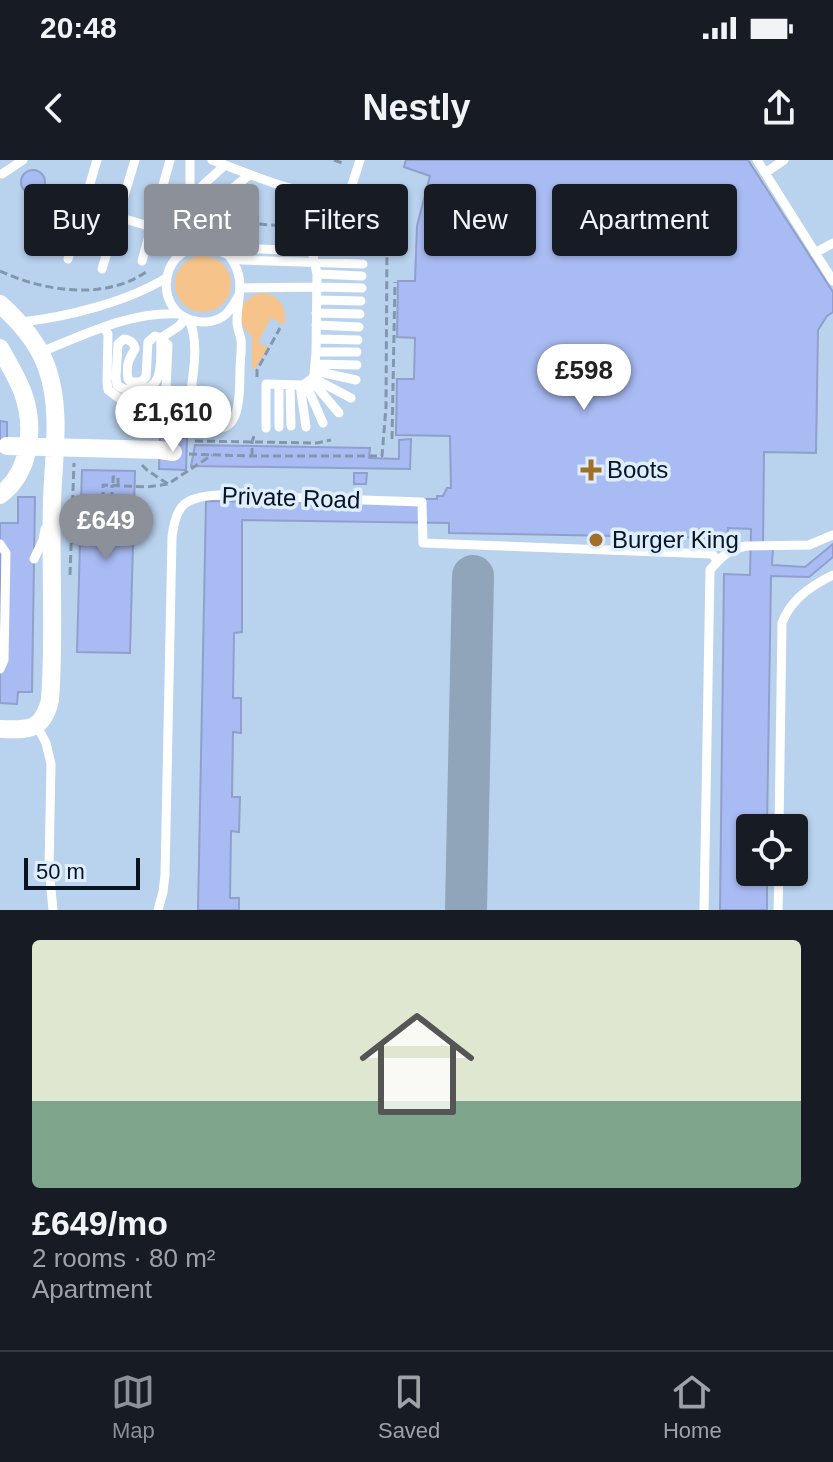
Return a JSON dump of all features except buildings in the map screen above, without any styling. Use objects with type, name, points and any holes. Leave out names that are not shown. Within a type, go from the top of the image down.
[{"type":"street","points":[[0,304],[19,322],[41,352],[54,404],[51,690],[48,709],[37,726],[0,729]]},
{"type":"street","points":[[0,348],[23,394],[29,424],[27,455],[22,468],[0,495]]},
{"type":"street","points":[[7,446],[173,452]]},
{"type":"lane","points":[[2,174],[23,160]]},
{"type":"lane","points":[[90,184],[97,160]]},
{"type":"lane","points":[[128,184],[135,160]]},
{"type":"lane","points":[[164,184],[170,160]]},
{"type":"lane","points":[[190,160],[190,184]]},
{"type":"lane","points":[[212,160],[250,175],[342,200],[349,194],[360,160]]},
{"type":"lane","points":[[757,160],[833,281]]},
{"type":"lane","points":[[765,173],[784,160]]},
{"type":"lane","points":[[204,184],[225,165]]},
{"type":"lane","points":[[238,184],[250,175]]},
{"type":"lane","points":[[815,253],[833,243]]},
{"type":"lane","points":[[259,251],[363,264]]},
{"type":"lane","points":[[142,261],[144,254]]},
{"type":"lane","points":[[102,269],[106,256]]},
{"type":"lane","points":[[179,256],[169,269],[166,291],[170,304],[194,330],[189,409],[193,417],[210,428],[222,428],[235,418],[239,406],[241,346],[237,324],[240,275],[230,257]]},
{"type":"lane","points":[[230,257],[241,260],[313,257]]},
{"type":"lane","points":[[291,426],[316,352],[317,274],[313,257]]},
{"type":"lane","points":[[317,274],[362,276]]},
{"type":"lane","points":[[19,322],[46,319],[137,294],[166,278]]},
{"type":"lane","points":[[240,292],[317,287],[362,288]]},
{"type":"lane","points":[[41,352],[158,312],[203,323],[216,320],[227,314],[240,292]]},
{"type":"lane","points":[[317,300],[361,301]]},
{"type":"lane","points":[[316,313],[360,314]]},
{"type":"lane","points":[[161,338],[179,326],[185,317]]},
{"type":"lane","points":[[316,325],[359,327]]},
{"type":"lane","points":[[104,328],[108,334],[108,390],[119,398],[155,398],[163,394],[169,350],[161,338],[155,336],[148,342],[146,377],[141,382],[131,382],[126,368],[135,345],[121,340],[118,344],[116,377],[117,385],[122,389],[145,390],[154,386],[158,380],[161,338]]},
{"type":"lane","points":[[317,339],[358,340]]},
{"type":"lane","points":[[316,352],[357,352]]},
{"type":"lane","points":[[266,428],[266,384],[279,385],[357,365]]},
{"type":"lane","points":[[307,378],[356,380]]},
{"type":"lane","points":[[307,378],[351,398]]},
{"type":"lane","points":[[307,378],[339,413]]},
{"type":"lane","points":[[307,378],[323,423]]},
{"type":"lane","points":[[306,427],[307,378]]},
{"type":"lane","points":[[279,385],[279,427]]},
{"type":"lane","name":"Private Road","points":[[158,910],[165,875],[172,537],[176,516],[187,501],[195,497],[218,495],[422,502],[423,543],[712,554],[718,561]]},
{"type":"lane","points":[[34,559],[43,540],[52,503]]},
{"type":"lane","points":[[704,910],[710,570],[722,556],[736,548],[809,545],[833,535]]},
{"type":"lane","points":[[0,544],[6,553],[4,660],[0,669]]},
{"type":"lane","points":[[779,814],[782,623],[786,612],[799,597],[833,575]]},
{"type":"lane","points":[[37,726],[46,743],[51,764],[49,868],[53,910]]},
{"type":"lane","points":[[778,910],[779,886]]},
{"type":"path","points":[[334,160],[347,164]]},
{"type":"path","points":[[392,439],[395,282]]},
{"type":"path","points":[[386,308],[395,308]]},
{"type":"path","points":[[386,324],[395,323]]},
{"type":"path","points":[[257,382],[257,370],[280,328]]},
{"type":"path","points":[[386,407],[394,407]]},
{"type":"path","points":[[385,421],[394,421]]},
{"type":"path","points":[[195,441],[306,443],[331,440]]},
{"type":"path","points":[[103,548],[103,485],[147,487],[168,484],[212,455]]},
{"type":"path","points":[[70,582],[74,456]]},
{"type":"path","points":[[141,463],[168,484]]},
{"type":"path","points":[[111,548],[114,485]]},
{"type":"shaded area","points":[[0,160],[833,160],[833,910],[0,910]]},
{"type":"shaded area","points":[[203,256],[214,259],[228,273],[231,284],[228,295],[214,309],[203,312],[192,309],[178,295],[175,284],[178,273],[192,259]]},
{"type":"shaded area","points":[[261,293],[273,296],[281,303],[285,318],[284,325],[271,318],[258,342],[268,348],[255,369],[252,368],[252,336],[243,324],[241,311],[247,300]]},
{"type":"taxiway","points":[[466,910],[473,576]]},
{"type":"place","name":"Boots","points":[[591,470]]},
{"type":"place","name":"Burger King","points":[[596,540]]}]
